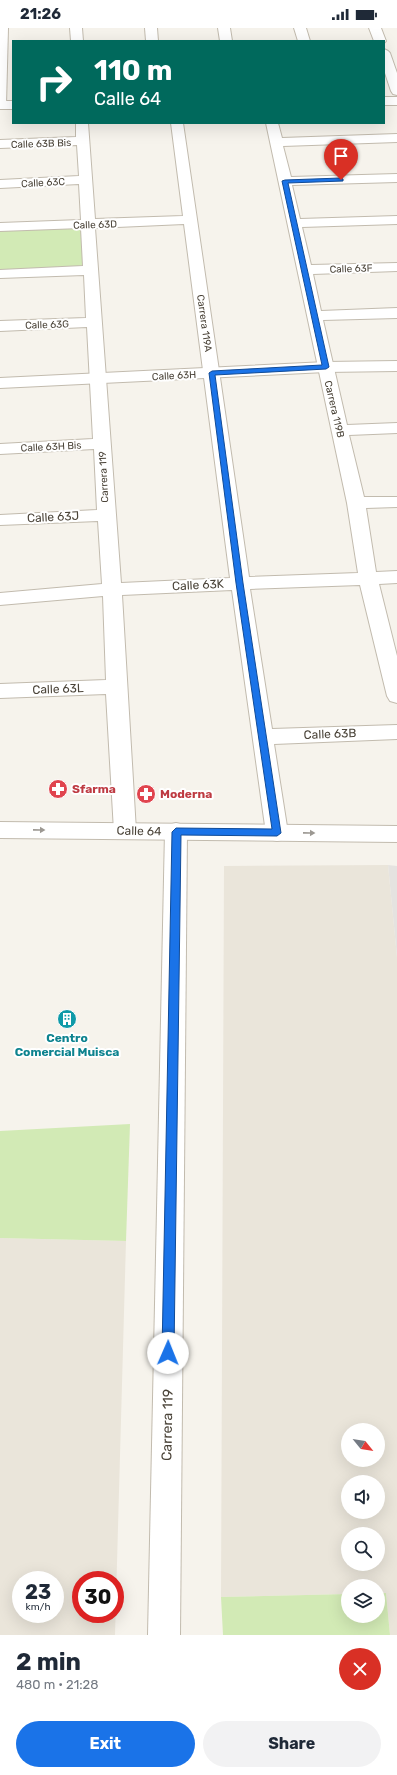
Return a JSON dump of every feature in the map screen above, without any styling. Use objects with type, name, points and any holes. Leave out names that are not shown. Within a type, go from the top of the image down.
[{"type":"street","points":[[76,28],[77,40]]},
{"type":"street","points":[[151,28],[152,40]]},
{"type":"street","points":[[224,28],[226,40]]},
{"type":"street","points":[[300,28],[304,40]]},
{"type":"street","points":[[375,28],[380,40]]},
{"type":"street","points":[[2,35],[0,105],[12,104]]},
{"type":"street","points":[[385,57],[397,91]]},
{"type":"street","points":[[385,101],[397,101]]},
{"type":"street","name":"Carrera 119","points":[[82,124],[101,444],[112,589],[116,687],[125,831]]},
{"type":"street","name":"Carrera 119A","points":[[177,124],[240,583],[277,833]]},
{"type":"street","name":"Carrera 119B","points":[[272,124],[356,503],[368,578],[397,696]]},
{"type":"street","points":[[276,142],[397,138]]},
{"type":"street","name":"Calle 63B Bis","points":[[0,144],[83,141]]},
{"type":"street","points":[[285,181],[397,178]]},
{"type":"street","name":"Calle 63C","points":[[0,184],[85,180]]},
{"type":"street","name":"Calle 63D","points":[[0,228],[191,220]]},
{"type":"street","points":[[294,223],[397,220]]},
{"type":"street","name":"Calle 63F","points":[[304,270],[397,266]]},
{"type":"street","points":[[0,274],[91,270]]},
{"type":"street","points":[[315,316],[397,313]]},
{"type":"street","name":"Calle 63G","points":[[0,326],[94,322]]},
{"type":"street","name":"Calle 63H","points":[[0,383],[326,367],[397,366]]},
{"type":"street","points":[[340,430],[397,428]]},
{"type":"street","name":"Calle 63H Bis","points":[[0,449],[101,444]]},
{"type":"street","points":[[356,503],[397,502]]},
{"type":"street","name":"Calle 63J","points":[[0,520],[106,515]]},
{"type":"street","name":"Calle 63K","points":[[0,598],[112,589],[397,577]]},
{"type":"street","name":"Calle 63L","points":[[0,692],[116,687]]},
{"type":"street","name":"Calle 63B","points":[[263,737],[397,732]]},
{"type":"street","name":"Calle 64","points":[[0,830],[397,834]]},
{"type":"street","name":"Carrera 119","points":[[164,1635],[176,832]]},
{"type":"shaded area","points":[[388,865],[397,957],[397,1635],[390,1635],[385,1593],[385,1579],[341,1579],[341,1594],[221,1597],[224,866]]},
{"type":"shaded area","points":[[388,865],[397,866],[397,957]]},
{"type":"shaded area","points":[[0,1238],[126,1241],[117,1571],[72,1571],[72,1623],[115,1623],[115,1635],[0,1635]]},
{"type":"green space","points":[[82,227],[84,268],[0,271],[0,231]]},
{"type":"green space","points":[[130,1124],[126,1241],[0,1238],[0,1131]]},
{"type":"green space","points":[[386,1593],[390,1635],[223,1635],[221,1597],[341,1594],[341,1623],[385,1623]]},
{"type":"place","name":"Sfarma","points":[[58,789]]},
{"type":"place","name":"Moderna","points":[[146,794]]},
{"type":"place","name":"Centro Comercial Muisca","points":[[67,1019]]},
{"type":"route","points":[[168,1353],[176,832],[277,833],[240,583],[212,373],[326,367],[285,181],[341,180]]}]
